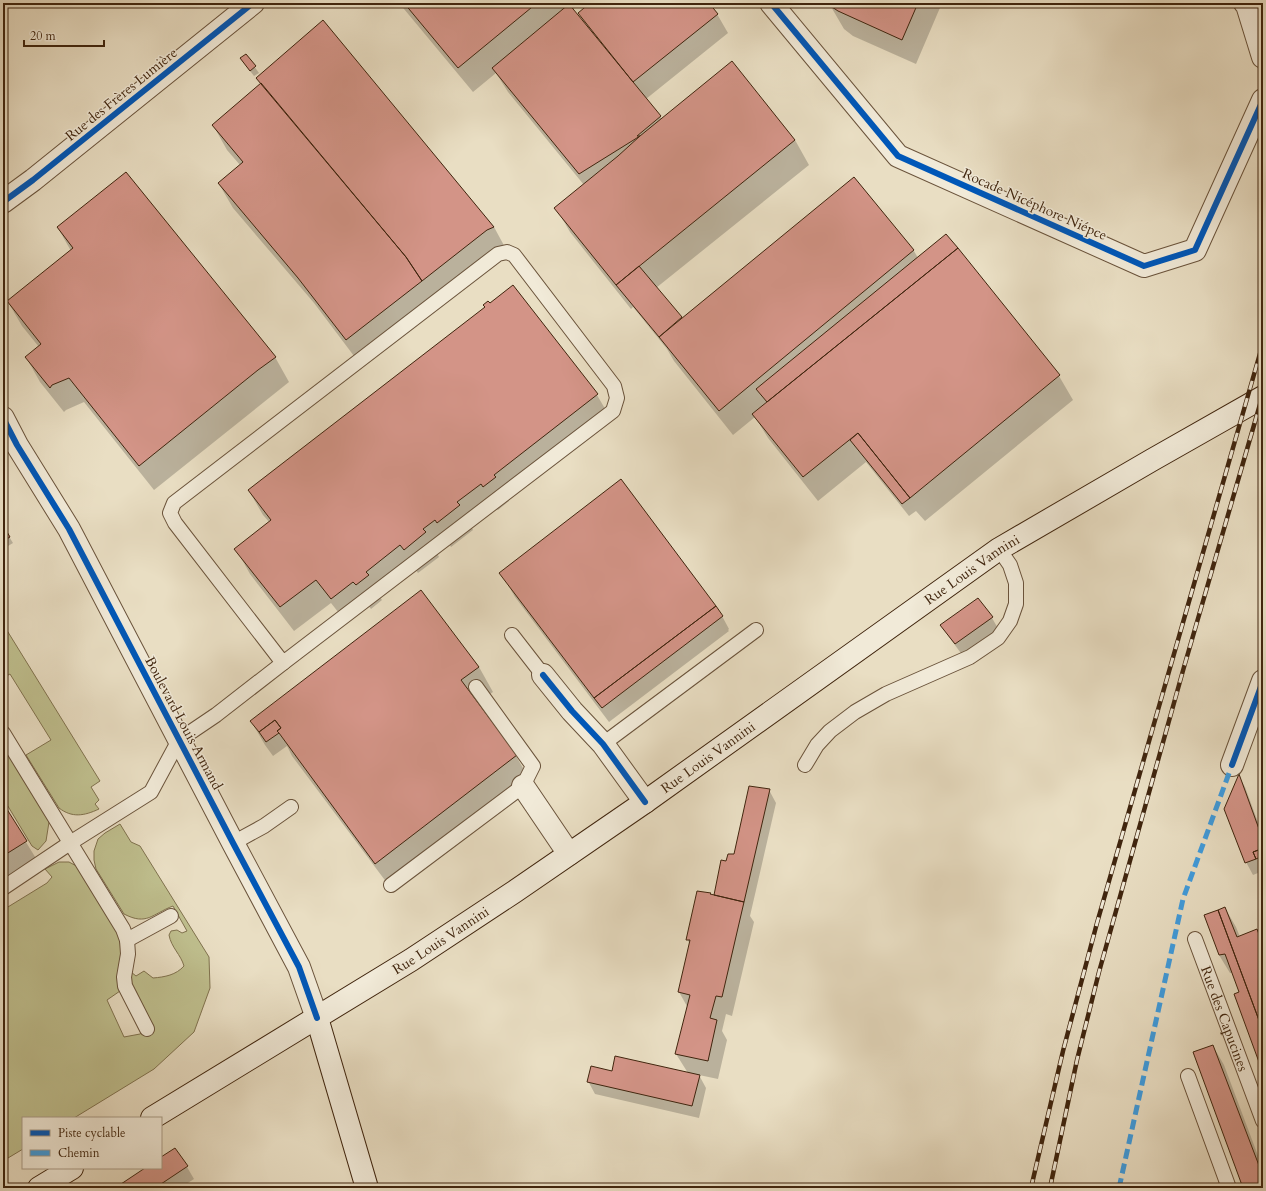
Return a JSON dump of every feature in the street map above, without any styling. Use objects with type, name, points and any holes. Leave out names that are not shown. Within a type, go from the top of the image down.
[{"type":"street","name":"Rue des Frères Lumière","points":[[10,197],[253,3]]},
{"type":"street","name":"Rocade Nicéphore Niépce","points":[[770,3],[898,156],[1144,266],[1195,250],[1263,100]]},
{"type":"street","points":[[1245,3],[1247,5],[1263,57]]},
{"type":"street","points":[[3,211],[10,197]]},
{"type":"street","name":"Rue Louis Vannini","points":[[154,1117],[412,960],[645,802],[999,549],[1263,397]]},
{"type":"street","name":"Boulevard Louis Armand","points":[[3,418],[10,439],[69,529],[299,967],[317,1018],[367,1188]]},
{"type":"street","points":[[543,675],[572,711],[603,744],[645,802]]},
{"type":"street","points":[[1232,765],[1263,681]]},
{"type":"street","points":[[523,786],[569,854]]},
{"type":"street","points":[[39,1188],[70,1169]]},
{"type":"lane","points":[[3,888],[70,843],[151,792],[179,740],[216,715],[613,411],[617,398],[614,386],[514,255],[507,252],[498,254],[174,503],[170,513],[175,523],[283,663]]},
{"type":"lane","points":[[805,765],[817,745],[830,731],[854,712],[886,694],[970,657],[998,638],[1010,621],[1016,604],[1016,583],[1010,565],[999,549]]},
{"type":"lane","points":[[603,744],[756,630]]},
{"type":"lane","points":[[512,635],[543,675]]},
{"type":"lane","points":[[391,885],[523,786],[533,766],[476,687]]},
{"type":"lane","points":[[3,733],[123,928],[127,940],[128,954],[124,977],[125,986],[147,1029]]},
{"type":"lane","points":[[233,843],[264,826],[291,807]]},
{"type":"lane","points":[[127,940],[172,916]]},
{"type":"lane","name":"Rue des Capucines","points":[[1195,939],[1263,1121]]},
{"type":"lane","points":[[1188,1076],[1229,1188]]},
{"type":"green space","points":[[3,624],[100,781],[91,787],[99,800],[95,804],[99,809],[88,813],[73,815],[59,808],[26,755],[51,740],[10,674],[3,678]]},
{"type":"green space","points":[[3,738],[46,809],[49,822],[46,841],[38,850],[32,846],[3,798]]},
{"type":"green space","points":[[120,824],[131,842],[140,846],[209,957],[210,988],[194,1032],[154,1069],[76,1117],[22,1117],[22,1150],[3,1161],[3,910],[47,883],[52,877],[45,869],[59,862],[69,862],[82,869],[121,937],[122,951],[120,991],[107,1000],[124,1037],[140,1034],[153,1025],[132,986],[131,972],[136,976],[144,971],[153,978],[157,978],[174,973],[184,966],[169,935],[171,931],[177,930],[182,933],[187,931],[173,906],[144,919],[138,919],[124,914],[96,869],[94,851],[98,839]]},
{"type":"building","points":[[404,3],[537,3],[458,68]]},
{"type":"building","points":[[590,3],[709,3],[718,14],[633,82],[578,13]]},
{"type":"building","points":[[829,3],[918,3],[902,40],[838,11],[829,5]]},
{"type":"building","points":[[569,4],[661,116],[637,136],[640,136],[579,174],[492,68]]},
{"type":"building","points":[[323,20],[494,227],[487,230],[422,281],[406,257],[256,78]]},
{"type":"building","points":[[246,54],[256,66],[250,71],[240,58]]},
{"type":"building","points":[[732,61],[795,140],[616,285],[554,208]]},
{"type":"building","points":[[261,83],[406,257],[422,281],[346,340],[298,278],[218,183],[243,162],[212,125]]},
{"type":"building","points":[[126,172],[276,357],[139,466],[69,378],[52,385],[50,388],[25,357],[41,344],[7,301],[73,248],[57,227]]},
{"type":"building","points":[[854,177],[914,250],[719,411],[659,337]]},
{"type":"building","points":[[946,234],[958,248],[767,402],[756,389]]},
{"type":"building","points":[[958,248],[1060,375],[910,498],[858,433],[803,477],[752,414]]},
{"type":"building","points":[[639,266],[682,317],[659,337],[616,285]]},
{"type":"building","points":[[513,285],[598,394],[494,475],[496,477],[483,487],[481,484],[457,502],[460,505],[437,523],[435,520],[423,529],[426,532],[404,550],[400,545],[366,572],[369,575],[356,585],[353,582],[331,599],[316,580],[280,607],[234,549],[271,520],[248,490],[485,307],[483,305],[488,301],[490,303]]},
{"type":"building","points":[[858,433],[910,498],[902,504],[850,440]]},
{"type":"building","points":[[621,479],[716,606],[594,698],[499,573]]},
{"type":"building","points":[[3,525],[10,537],[3,541]]},
{"type":"building","points":[[421,590],[479,667],[461,680],[517,755],[375,864],[277,731],[281,728],[275,720],[259,732],[250,721]]},
{"type":"building","points":[[978,598],[993,617],[955,644],[940,625]]},
{"type":"building","points":[[716,606],[723,616],[602,708],[594,698]]},
{"type":"building","points":[[275,720],[281,728],[277,731],[279,733],[266,742],[259,732]]},
{"type":"building","points":[[1239,774],[1263,840],[1263,848],[1253,852],[1256,859],[1245,863],[1224,809]]},
{"type":"building","points":[[749,786],[770,789],[744,902],[714,895],[721,860],[726,861],[728,854],[734,854]]},
{"type":"building","points":[[3,803],[27,841],[3,856]]},
{"type":"building","points":[[1259,850],[1262,856],[1256,859],[1253,852]]},
{"type":"building","points":[[697,891],[711,893],[710,894],[744,902],[722,997],[716,996],[710,1018],[717,1020],[708,1061],[675,1054],[690,995],[678,992],[690,940],[686,940]]},
{"type":"building","points":[[1225,907],[1237,937],[1257,929],[1263,945],[1263,996],[1259,997],[1263,1007],[1263,1031],[1218,910]]},
{"type":"building","points":[[1218,910],[1263,1031],[1263,1073],[1234,994],[1239,992],[1225,954],[1219,955],[1204,915]]},
{"type":"building","points":[[1213,1045],[1263,1176],[1263,1188],[1243,1188],[1193,1052]]},
{"type":"building","points":[[615,1056],[700,1075],[692,1106],[587,1082],[591,1066],[612,1071]]},
{"type":"building","points":[[175,1148],[188,1166],[155,1188],[115,1188],[144,1169],[162,1169],[162,1156]]},
{"type":"railway","points":[[1031,1188],[1063,1051],[1097,923],[1263,343]]},
{"type":"railway","points":[[1050,1188],[1077,1060],[1099,972],[1184,667],[1263,394]]},
{"type":"marked path","points":[[1119,1188],[1183,899],[1232,765]]},
{"type":"cycle path","points":[[3,202],[33,180],[253,3]]},
{"type":"cycle path","points":[[771,3],[898,156],[1144,266],[1195,250],[1263,100]]},
{"type":"cycle path","points":[[3,418],[17,445],[69,529],[299,967],[317,1018]]},
{"type":"cycle path","points":[[543,675],[572,711],[603,744],[645,802]]},
{"type":"cycle path","points":[[1232,765],[1263,681]]}]
